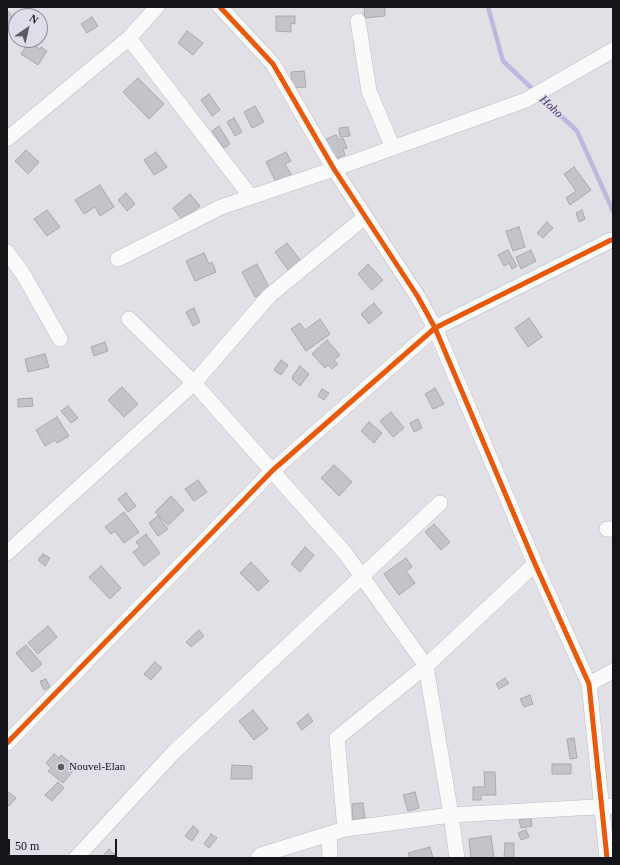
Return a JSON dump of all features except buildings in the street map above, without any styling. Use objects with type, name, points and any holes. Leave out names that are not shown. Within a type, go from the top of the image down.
[{"type":"street","points":[[7,139],[128,38],[157,7]]},
{"type":"street","points":[[220,7],[273,64],[334,169],[418,297],[435,328],[535,564],[589,684],[608,806],[607,858]]},
{"type":"street","points":[[358,21],[368,91],[393,148]]},
{"type":"street","points":[[128,38],[251,197]]},
{"type":"street","points":[[118,259],[221,207],[334,169],[526,100],[613,50]]},
{"type":"street","points":[[7,553],[194,383],[268,296],[365,217]]},
{"type":"street","points":[[7,742],[273,470],[435,328],[611,240]]},
{"type":"street","points":[[7,252],[24,274],[60,338]]},
{"type":"street","points":[[129,319],[194,383],[273,470],[345,553],[426,666],[457,858]]},
{"type":"street","points":[[76,858],[173,753],[440,503]]},
{"type":"street","points":[[345,829],[337,738],[426,666],[535,564]]},
{"type":"street","points":[[589,684],[613,671]]},
{"type":"street","points":[[258,858],[261,855],[345,829],[451,815],[608,806]]},
{"type":"street","points":[[329,834],[330,858]]},
{"type":"waterway","name":"Hoho","points":[[488,7],[503,61],[577,131],[613,211]]},
{"type":"cycle path","points":[[220,7],[273,64],[334,169],[418,297],[435,328],[535,564],[589,684],[607,858]]},
{"type":"cycle path","points":[[7,743],[273,470],[435,328],[611,240]]},
{"type":"place","name":"Nouvel-Elan","points":[[61,767]]}]
